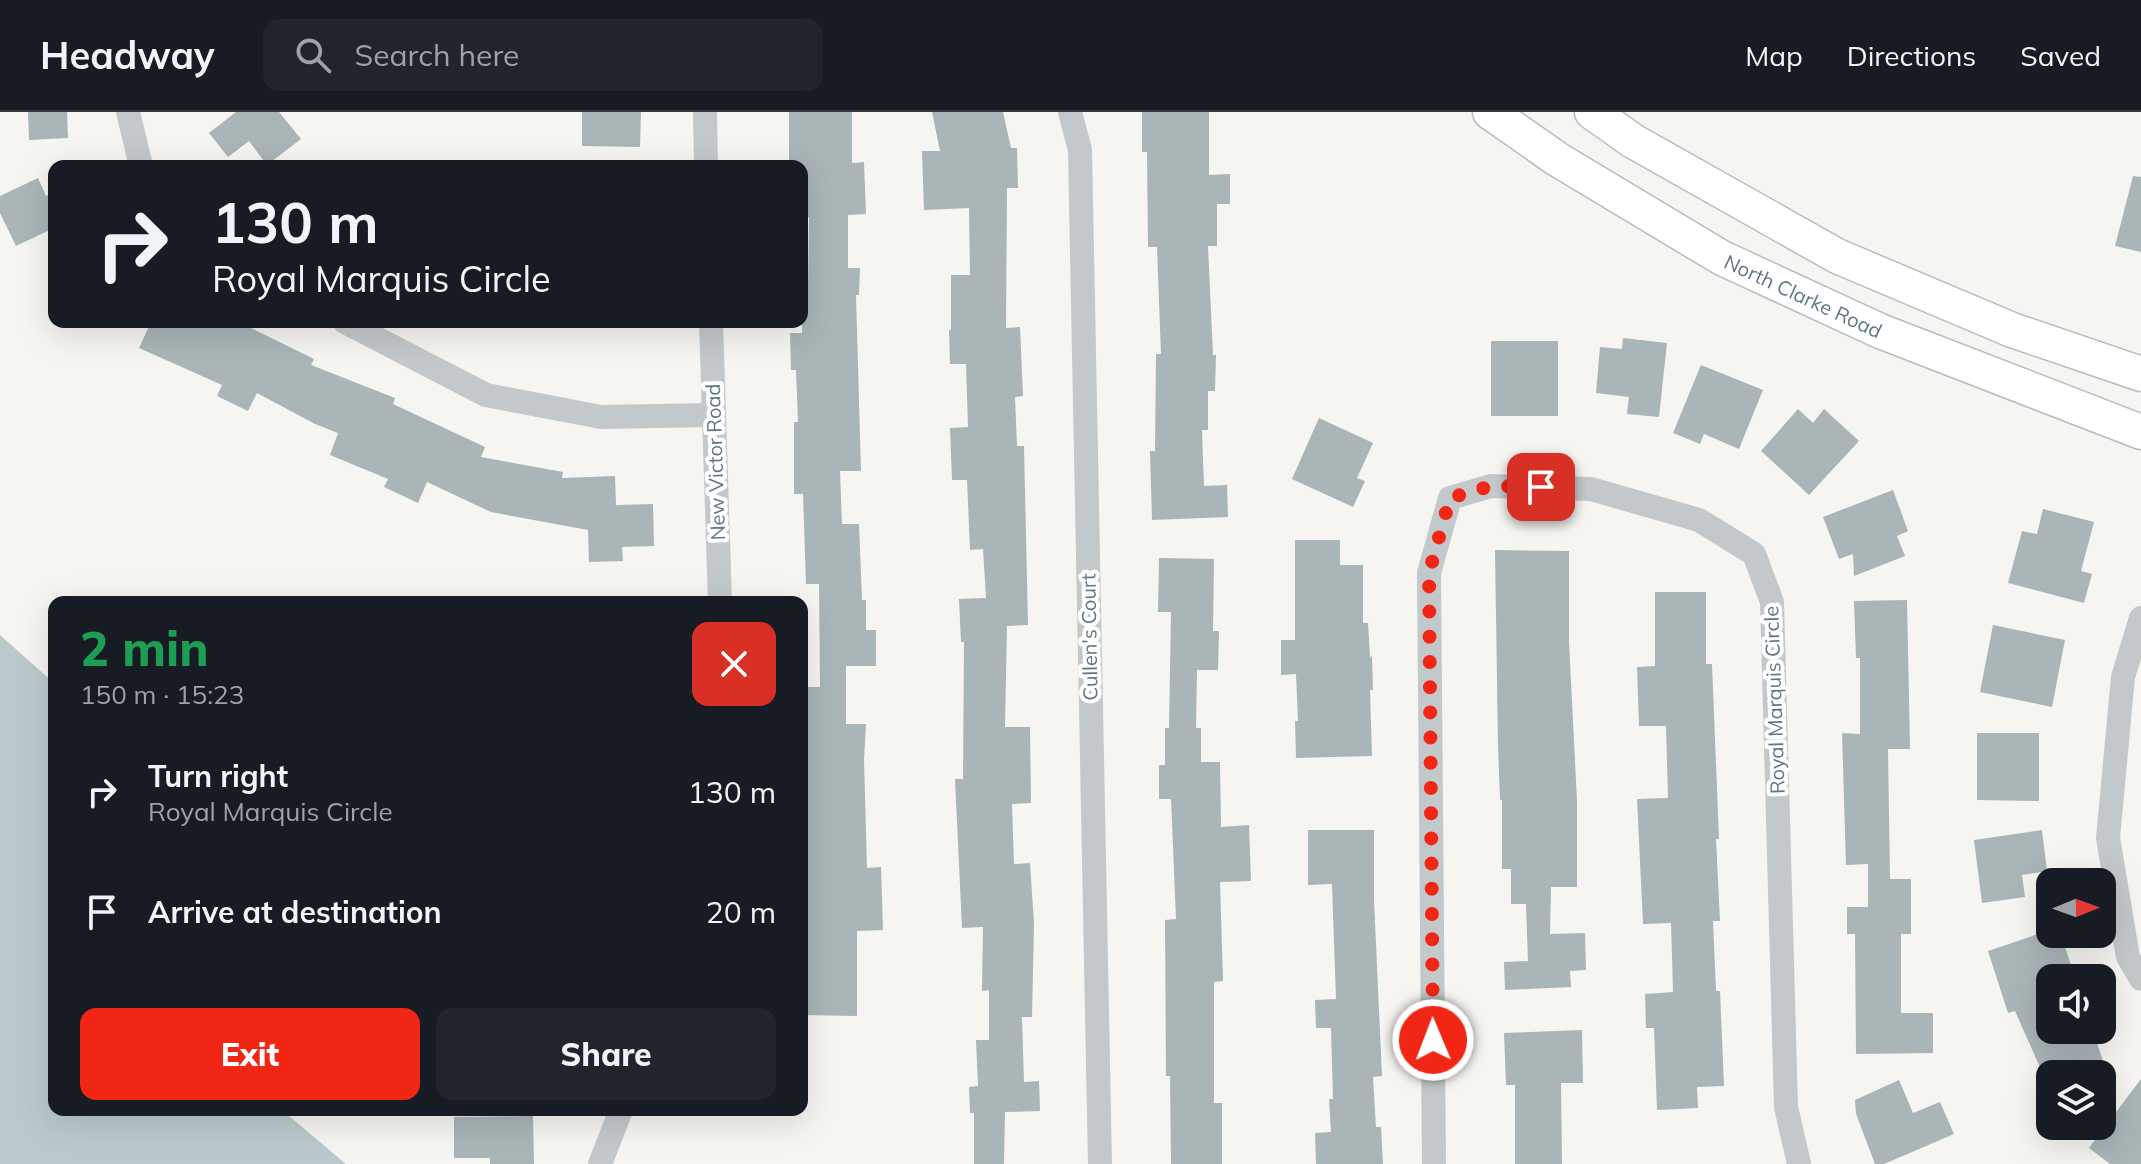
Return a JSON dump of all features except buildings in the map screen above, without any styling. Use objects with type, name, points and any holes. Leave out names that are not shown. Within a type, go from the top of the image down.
[{"type":"street","points":[[128,112],[140,160]]},
{"type":"street","points":[[705,112],[706,160]]},
{"type":"street","name":"Cullen's Court","points":[[1070,112],[1080,150],[1100,1164]]},
{"type":"street","name":"North Clarke Road","points":[[1490,112],[1557,159],[1722,258],[1880,331],[2141,432]]},
{"type":"street","points":[[1592,112],[1633,141],[1837,256],[2012,330],[2141,374]]},
{"type":"street","points":[[357,328],[486,395],[601,417],[714,415]]},
{"type":"street","name":"New Victor Road","points":[[711,328],[720,596]]},
{"type":"street","name":"Royal Marquis Circle","points":[[1434,1164],[1429,573],[1450,498],[1491,486],[1591,489],[1699,520],[1754,554],[1772,602],[1786,1107],[1799,1164]]},
{"type":"street","points":[[2141,618],[2123,677],[2108,838],[2128,957],[2141,979]]},
{"type":"street","points":[[600,1164],[619,1116]]},
{"type":"shaded area","points":[[0,635],[48,678],[48,1116],[289,1116],[346,1164],[0,1164]]},
{"type":"route","points":[[1433,1040],[1429,573],[1450,498],[1491,486],[1541,487]]}]
